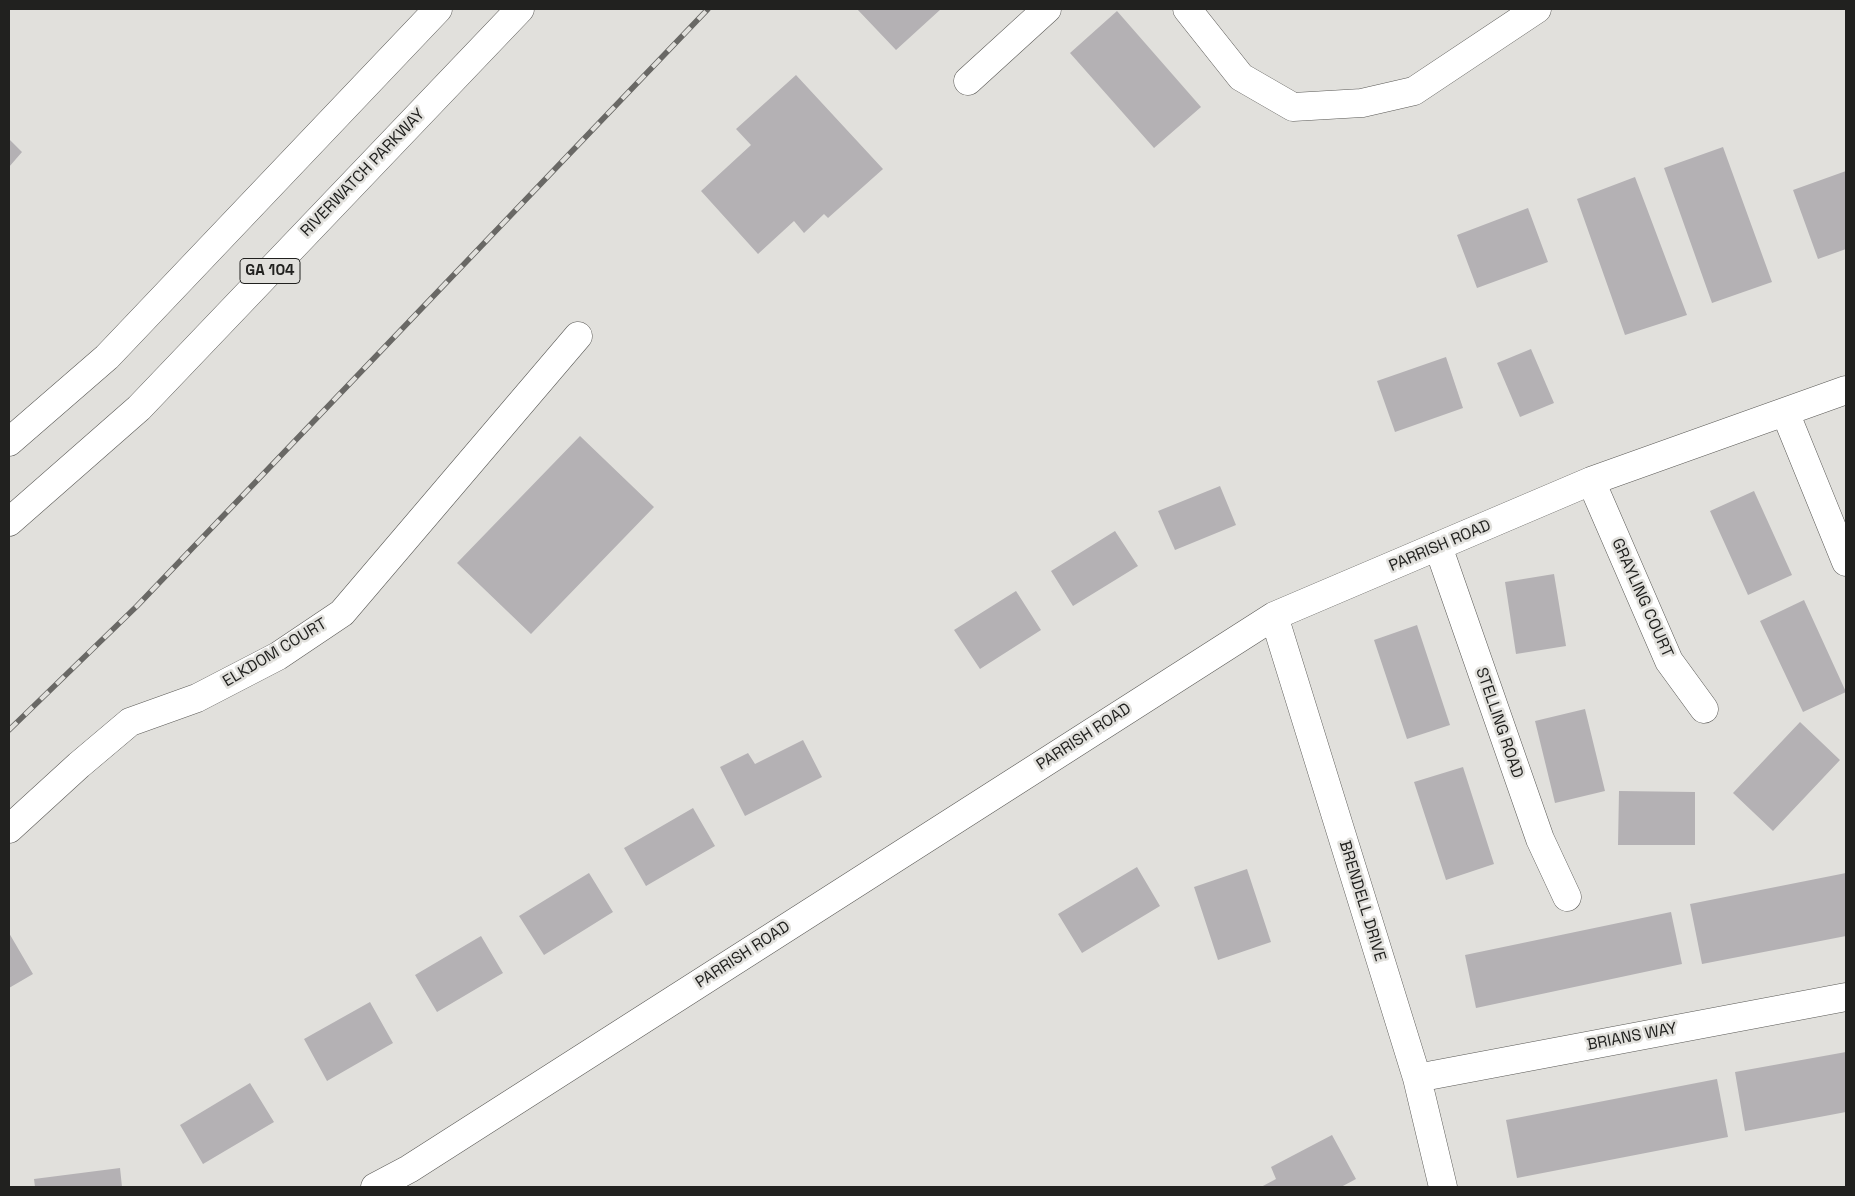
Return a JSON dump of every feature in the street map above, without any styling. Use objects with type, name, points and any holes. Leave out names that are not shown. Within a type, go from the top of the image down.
[{"type":"street","points":[[9,442],[107,357],[438,9]]},
{"type":"street","name":"RIVERWATCH PARKWAY","points":[[9,522],[140,408],[520,9]]},
{"type":"street","points":[[968,81],[1047,9]]},
{"type":"street","points":[[1187,9],[1242,77],[1293,107],[1362,103],[1414,91],[1537,9]]},
{"type":"street","name":"ELKDOM COURT","points":[[9,829],[79,765],[130,722],[197,698],[278,656],[342,613],[578,336]]},
{"type":"street","name":"PARRISH ROAD","points":[[375,1187],[412,1178],[1274,616],[1591,481],[1846,390]]},
{"type":"street","points":[[1785,412],[1846,562]]},
{"type":"street","name":"GRAYLING COURT","points":[[1591,481],[1669,661],[1704,709]]},
{"type":"street","name":"STELLING ROAD","points":[[1438,546],[1540,839],[1567,897]]},
{"type":"street","name":"BRENDELL DRIVE","points":[[1274,616],[1417,1078],[1443,1187]]},
{"type":"street","name":"BRIANS WAY","points":[[1417,1078],[1846,997]]},
{"type":"building","points":[[857,9],[941,9],[896,50]]},
{"type":"building","points":[[1117,11],[1201,107],[1154,148],[1070,53]]},
{"type":"building","points":[[796,75],[883,169],[828,218],[824,214],[804,233],[794,221],[758,254],[701,191],[751,145],[736,129]]},
{"type":"building","points":[[9,139],[22,152],[9,167]]},
{"type":"building","points":[[1723,147],[1772,282],[1712,303],[1664,168]]},
{"type":"building","points":[[1846,171],[1846,249],[1818,259],[1793,190]]},
{"type":"building","points":[[1635,177],[1687,315],[1625,335],[1577,199]]},
{"type":"building","points":[[1528,208],[1548,262],[1477,288],[1457,235]]},
{"type":"building","points":[[1531,349],[1554,403],[1520,417],[1497,363]]},
{"type":"building","points":[[1446,357],[1463,408],[1395,432],[1377,381]]},
{"type":"building","points":[[580,436],[654,507],[531,634],[457,563]]},
{"type":"building","points":[[1220,486],[1236,525],[1175,550],[1158,511]]},
{"type":"building","points":[[1754,491],[1792,575],[1748,595],[1710,511]]},
{"type":"building","points":[[1115,531],[1138,566],[1073,606],[1051,571]]},
{"type":"building","points":[[1554,574],[1566,646],[1516,654],[1505,582]]},
{"type":"building","points":[[1016,591],[1041,630],[980,669],[954,630]]},
{"type":"building","points":[[1804,600],[1846,692],[1803,712],[1760,621]]},
{"type":"building","points":[[1417,625],[1450,725],[1407,739],[1374,640]]},
{"type":"building","points":[[1585,709],[1605,791],[1555,803],[1535,721]]},
{"type":"building","points":[[1800,722],[1840,760],[1773,831],[1733,793]]},
{"type":"building","points":[[803,740],[822,777],[745,816],[720,767],[748,753],[755,764]]},
{"type":"building","points":[[1463,767],[1494,864],[1446,880],[1414,782]]},
{"type":"building","points":[[1619,791],[1695,792],[1695,845],[1618,845]]},
{"type":"building","points":[[693,808],[715,846],[646,886],[624,848]]},
{"type":"building","points":[[1137,867],[1160,906],[1082,953],[1058,914]]},
{"type":"building","points":[[1247,869],[1271,942],[1218,960],[1194,887]]},
{"type":"building","points":[[589,873],[613,912],[544,955],[519,916]]},
{"type":"building","points":[[1846,873],[1846,936],[1702,964],[1690,904]]},
{"type":"building","points":[[1671,912],[1682,964],[1476,1008],[1465,955]]},
{"type":"building","points":[[9,933],[33,974],[9,988]]},
{"type":"building","points":[[481,936],[503,973],[437,1012],[415,975]]},
{"type":"building","points":[[370,1002],[393,1043],[327,1081],[304,1039]]},
{"type":"building","points":[[1846,1052],[1846,1112],[1745,1131],[1735,1072]]},
{"type":"building","points":[[1717,1079],[1728,1137],[1517,1178],[1506,1120]]},
{"type":"building","points":[[250,1083],[274,1122],[203,1164],[180,1125]]},
{"type":"building","points":[[1332,1135],[1356,1179],[1341,1187],[1261,1187],[1276,1179],[1271,1167]]},
{"type":"building","points":[[120,1168],[122,1187],[35,1187],[34,1179]]},
{"type":"railway","points":[[9,730],[137,606],[708,9]]}]
